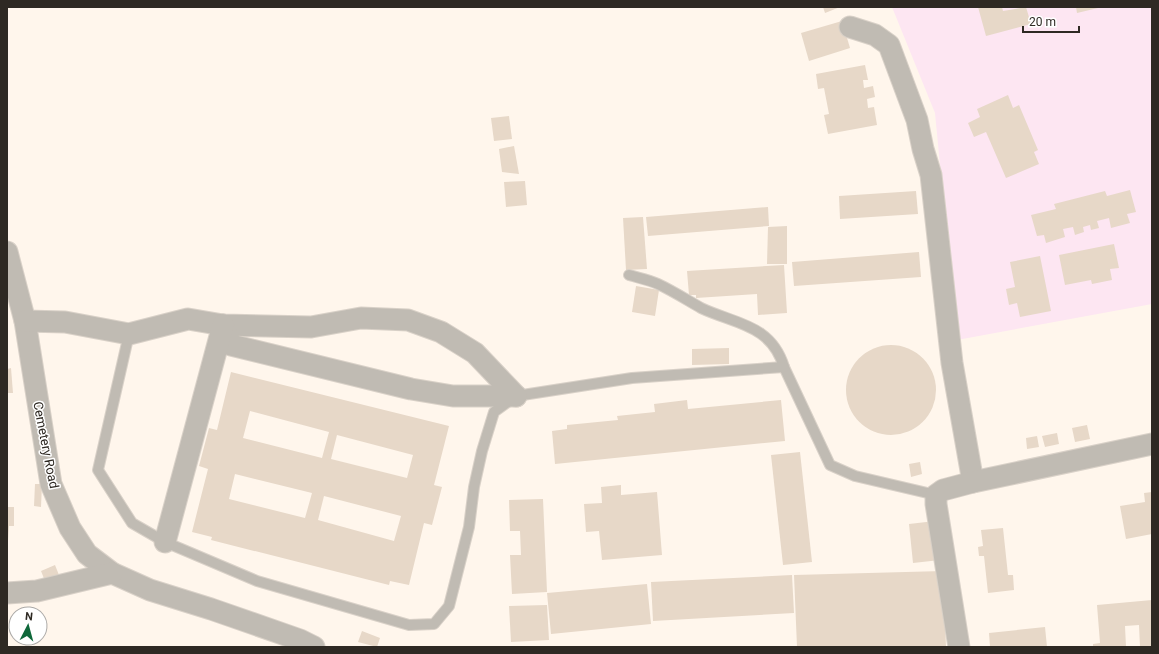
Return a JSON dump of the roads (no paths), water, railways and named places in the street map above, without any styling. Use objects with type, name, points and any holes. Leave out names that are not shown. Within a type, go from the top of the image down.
[{"type":"street","points":[[850,27],[875,35],[889,45],[918,120],[923,149],[931,175],[952,363],[973,482]]},
{"type":"street","name":"Cemetery Road","points":[[7,252],[25,321],[51,484],[70,528],[87,554],[112,573],[150,590],[211,609],[300,640],[314,647]]},
{"type":"street","points":[[25,321],[65,322],[129,334],[188,319],[223,325],[311,327],[360,318],[408,320],[441,332],[475,353],[516,396]]},
{"type":"street","points":[[223,325],[231,345],[410,390],[453,396],[516,396]]},
{"type":"street","points":[[165,542],[223,325]]},
{"type":"street","points":[[959,647],[936,504],[936,495],[943,490],[973,482],[1152,444]]},
{"type":"street","points":[[7,592],[37,591],[112,573]]},
{"type":"lane","points":[[629,275],[659,284],[703,308],[744,323],[767,338],[780,356],[784,368],[830,465],[855,476],[936,495]]},
{"type":"lane","points":[[129,334],[98,470],[132,523],[165,542],[265,584],[409,625],[434,624],[449,606],[470,527],[474,487],[482,451],[494,412],[516,396],[632,378],[784,368]]}]
